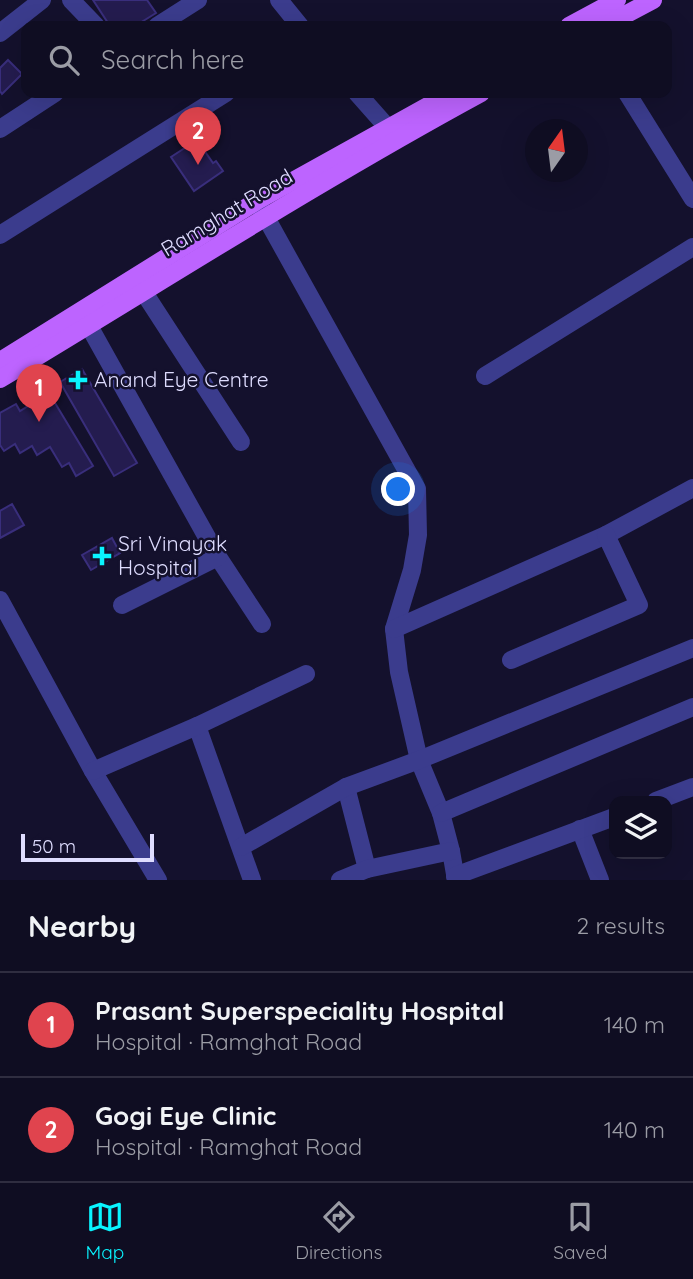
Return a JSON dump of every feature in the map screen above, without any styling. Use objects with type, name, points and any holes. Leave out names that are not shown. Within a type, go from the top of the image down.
[{"type":"main road","points":[[586,21],[623,4],[653,0]]},
{"type":"main road","points":[[608,21],[623,4]]},
{"type":"main road","name":"Ramghat Road","points":[[0,361],[262,208],[388,128],[442,98]]},
{"type":"main road","name":"Ramghat Road","points":[[0,379],[143,291],[262,208],[472,98]]},
{"type":"street","points":[[0,33],[42,0]]},
{"type":"street","points":[[71,0],[91,21]]},
{"type":"street","points":[[165,21],[198,0]]},
{"type":"street","points":[[279,0],[296,21]]},
{"type":"street","points":[[0,129],[47,98]]},
{"type":"street","points":[[0,235],[218,98]]},
{"type":"street","points":[[361,98],[388,128]]},
{"type":"street","points":[[630,98],[693,199]]},
{"type":"street","points":[[262,208],[417,489],[418,535],[412,570],[394,629],[399,672],[419,760],[441,813],[452,851],[456,878],[609,819]]},
{"type":"street","points":[[485,376],[693,247]]},
{"type":"street","points":[[143,291],[241,442]]},
{"type":"street","points":[[89,326],[218,557],[262,624]]},
{"type":"street","points":[[394,629],[606,535],[693,488]]},
{"type":"street","points":[[511,660],[639,606],[606,535]]},
{"type":"street","points":[[122,605],[218,557]]},
{"type":"street","points":[[0,600],[93,771],[158,880]]},
{"type":"street","points":[[241,847],[346,787],[693,648]]},
{"type":"street","points":[[93,771],[197,726],[306,674]]},
{"type":"street","points":[[441,813],[693,707]]},
{"type":"street","points":[[197,726],[251,880]]},
{"type":"street","points":[[346,787],[367,869]]},
{"type":"street","points":[[669,796],[693,787]]},
{"type":"street","points":[[580,830],[600,880]]},
{"type":"street","points":[[340,880],[367,869],[452,851]]},
{"type":"building","points":[[93,0],[147,0],[156,13],[143,21],[107,21]]},
{"type":"building","points":[[8,60],[21,73],[2,94],[0,91],[0,68]]},
{"type":"building","points":[[197,140],[213,163],[216,161],[223,171],[194,191],[171,157]]},
{"type":"building","points":[[82,369],[137,463],[114,476],[60,382]]},
{"type":"building","points":[[49,393],[93,466],[76,476],[69,463],[62,467],[50,447],[37,455],[32,446],[20,453],[15,444],[4,451],[0,445],[0,413],[16,404],[20,411]]},
{"type":"building","points":[[12,504],[24,525],[0,538],[0,511]]},
{"type":"building","points":[[112,538],[120,553],[91,570],[82,555]]},
{"type":"place","name":"Gogi Eye Clinic","points":[[198,165]]},
{"type":"place","name":"Anand Eye Centre","points":[[78,380]]},
{"type":"place","name":"Prasant Superspeciality Hospital","points":[[39,422]]},
{"type":"place","name":"Sri Vinayak Hospital","points":[[102,556]]}]
